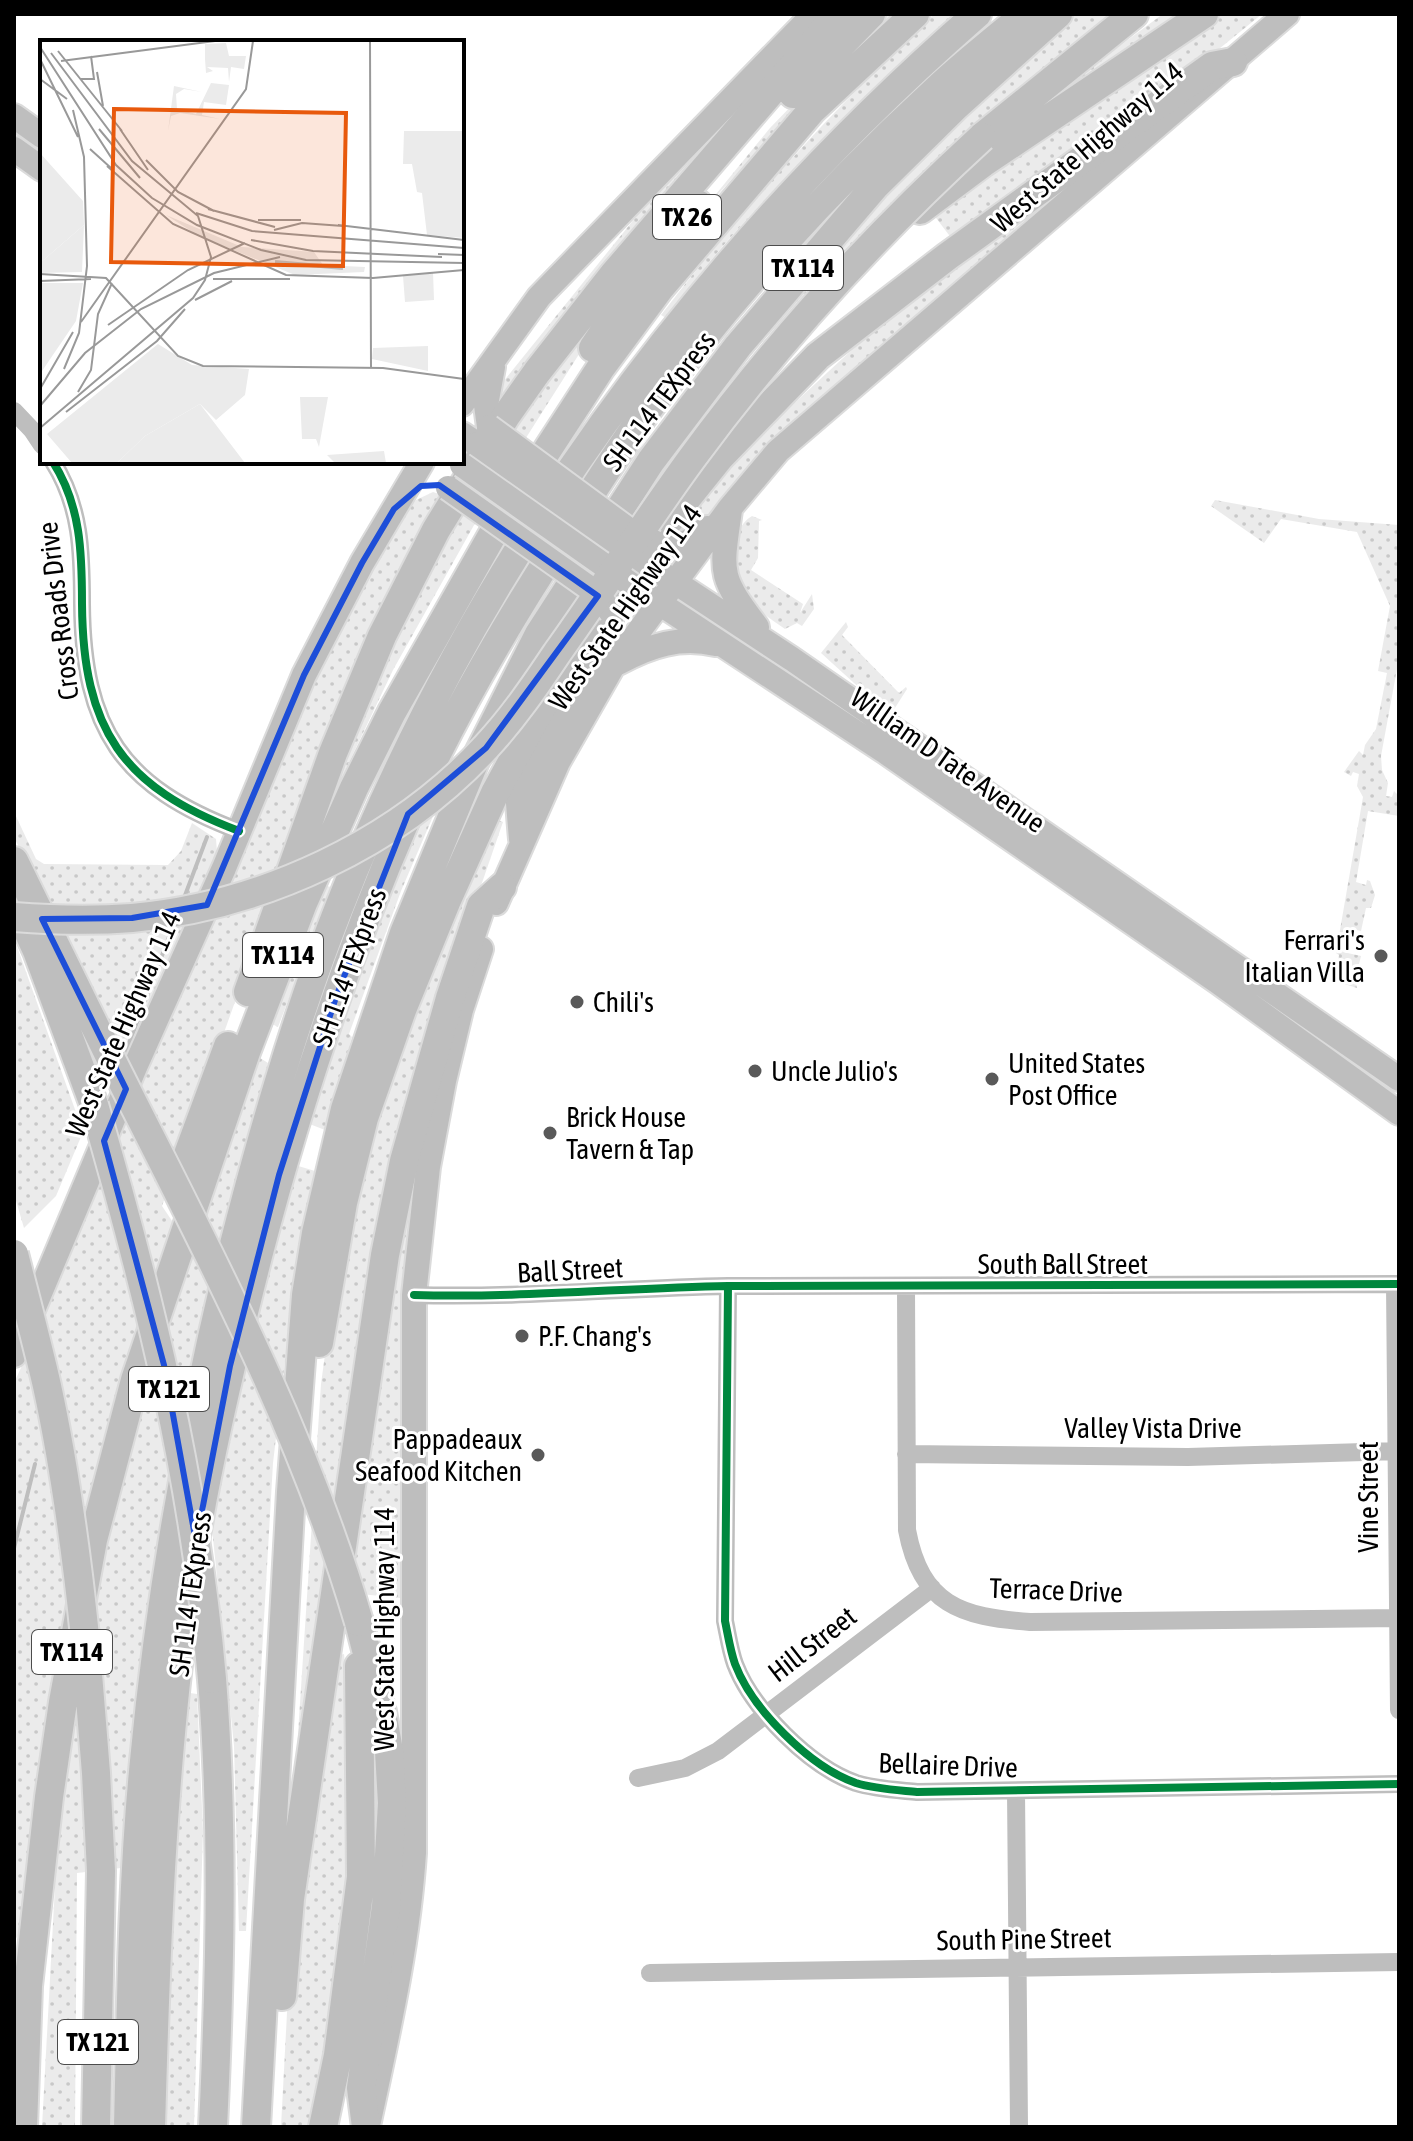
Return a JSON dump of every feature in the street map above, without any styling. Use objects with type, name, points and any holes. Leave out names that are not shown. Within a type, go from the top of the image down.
[{"type":"highway","points":[[193,1206],[187,1157],[333,753],[382,636],[436,530],[506,416],[537,372],[614,274],[838,14]]},
{"type":"highway","name":"TX 26","points":[[414,674],[415,645],[530,442],[639,280],[751,141],[871,14]]},
{"type":"highway","name":"TX 114","points":[[20,2122],[28,1986],[49,1797],[93,1540],[135,1380],[251,1039],[303,903],[354,788],[414,674],[494,532],[600,369],[660,288],[812,110],[915,14]]},
{"type":"highway","name":"SH 114 TEXpress","points":[[128,2127],[136,1862],[143,1764],[165,1575],[195,1411],[255,1161],[282,1069],[339,907],[385,800],[452,666],[503,573],[585,447],[688,310],[776,208],[859,123],[977,14]]},
{"type":"highway","name":"SH 114 TEXpress","points":[[151,2127],[157,1934],[168,1765],[188,1591],[208,1475],[230,1366],[279,1175],[336,997],[376,891],[409,813],[490,657],[527,593],[649,408],[712,328],[856,166],[939,87],[1026,14]]},
{"type":"highway","name":"TX 114","points":[[256,2127],[306,1295],[316,1233],[345,1109],[438,845],[475,761],[539,634],[651,461],[738,346],[876,185],[956,106],[1058,14]]},
{"type":"highway","points":[[14,917],[132,918],[192,909],[258,891],[340,856],[378,835],[439,791],[486,748],[522,704],[645,524],[751,379],[855,261],[935,179],[982,137],[1134,14]]},
{"type":"highway","points":[[588,556],[625,520],[691,435],[796,321],[883,241],[983,163],[1204,14]]},
{"type":"highway","points":[[299,1400],[313,1376],[343,1203],[364,1118],[402,1010],[495,793],[540,710],[599,618],[667,523],[720,457],[818,356],[948,256],[1212,66],[1233,62]]},
{"type":"highway","points":[[14,861],[295,1435],[326,1517],[359,1622],[382,1712],[389,1751],[392,1803],[386,1906],[361,2088],[366,2127]]},
{"type":"highway","points":[[273,2127],[290,1899],[385,1255],[404,1161],[450,998],[481,906],[502,887]]},
{"type":"highway","name":"TX 121","points":[[14,903],[37,951],[94,1105],[131,1232],[164,1365],[189,1490],[206,1614],[218,1753],[221,1943],[213,2127]]},
{"type":"highway","name":"TX 121","points":[[14,1254],[55,1429],[73,1532],[85,1636],[101,1871],[96,2127]]},
{"type":"highway","points":[[14,1333],[30,1385],[67,1605],[85,1636]]},
{"type":"highway","points":[[323,2127],[338,2055],[361,1877],[359,1622]]},
{"type":"main road","points":[[464,401],[539,297],[814,14]]},
{"type":"main road","name":"West State Highway 114","points":[[366,2127],[402,1963],[414,1853],[414,1295],[428,1167],[461,1010],[502,887],[558,762],[613,666],[730,508],[778,451],[1287,14]]},
{"type":"main road","points":[[14,116],[40,135]]},
{"type":"main road","points":[[14,136],[40,150]]},
{"type":"main road","points":[[14,149],[40,168]]},
{"type":"main road","points":[[464,372],[497,354]]},
{"type":"main road","points":[[476,435],[497,354]]},
{"type":"main road","name":"William D Tate Avenue","points":[[476,435],[633,533],[675,582],[768,643],[891,741],[1295,1022],[1399,1079]]},
{"type":"main road","points":[[394,509],[400,464]]},
{"type":"main road","name":"West State Highway 114","points":[[14,1355],[304,675],[355,575],[421,464]]},
{"type":"main road","name":"William D Tate Avenue","points":[[462,464],[632,585],[726,647],[891,741]]},
{"type":"main road","points":[[394,509],[421,486],[430,484],[448,488],[595,592],[611,612],[611,630],[536,762],[518,803],[522,842]]},
{"type":"main road","points":[[651,553],[693,540],[730,508]]},
{"type":"main road","points":[[730,508],[723,561],[725,578],[732,594],[768,643]]},
{"type":"main road","points":[[613,666],[638,652],[676,640],[696,640],[726,647]]},
{"type":"main road","name":"William D Tate Avenue","points":[[1295,1022],[1399,1113]]},
{"type":"street","points":[[14,411],[40,442]]},
{"type":"street","name":"Cross Roads Drive","points":[[54,464],[64,477],[78,522],[82,628],[90,691],[107,733],[142,778],[181,806],[239,831]]},
{"type":"street","name":"South Ball Street","points":[[728,1286],[1397,1284]]},
{"type":"street","name":"Vine Street","points":[[1397,1284],[1399,1710]]},
{"type":"street","name":"Ball Street","points":[[414,1295],[557,1295],[728,1286]]},
{"type":"street","name":"Bellaire Drive","points":[[728,1286],[725,1621],[735,1665],[745,1684],[787,1736],[820,1762],[857,1783],[917,1792],[1399,1784]]},
{"type":"street","name":"Terrace Drive","points":[[906,1286],[907,1530],[911,1553],[932,1588],[952,1607],[970,1615],[1018,1621],[1398,1618]]},
{"type":"street","name":"Valley Vista Drive","points":[[906,1454],[1188,1457],[1398,1451]]},
{"type":"street","name":"Hill Street","points":[[638,1778],[672,1772],[699,1762],[932,1588]]},
{"type":"street","points":[[1016,1791],[1019,2127]]},
{"type":"street","name":"South Pine Street","points":[[650,1973],[1399,1962]]},
{"type":"highlighted area","points":[[439,485],[598,596],[486,748],[408,814],[336,997],[279,1175],[230,1366],[196,1542],[164,1365],[104,1141],[126,1089],[42,919],[132,918],[207,905],[304,675],[362,563],[394,509],[421,486]]},
{"type":"shaded area","points":[[880,14],[892,14],[825,78],[699,215],[770,128]]},
{"type":"shaded area","points":[[934,14],[954,14],[807,156],[723,246],[666,318],[661,315],[725,235],[792,159],[861,85]]},
{"type":"shaded area","points":[[1075,14],[1114,14],[767,336],[772,325],[844,244],[955,125]]},
{"type":"shaded area","points":[[1163,14],[1188,14],[1005,141],[1044,101]]},
{"type":"shaded area","points":[[1219,14],[1262,14],[1171,88],[952,239],[930,210]]},
{"type":"shaded area","points":[[784,56],[498,413],[496,397],[503,382],[660,187]]},
{"type":"shaded area","points":[[1080,179],[720,507],[680,537],[675,533],[748,446],[909,297]]},
{"type":"shaded area","points":[[600,302],[607,310],[524,441],[510,427]]},
{"type":"shaded area","points":[[433,492],[442,495],[300,820],[162,1206],[191,1249],[257,1056],[268,1063],[205,1307],[153,1569],[121,1868],[77,1873],[75,2127],[42,2127],[55,1886],[14,1941],[14,1383],[47,1311],[149,1056],[323,656],[402,513],[416,500]]},
{"type":"shaded area","points":[[1215,500],[1319,519],[1399,525],[1399,658],[1381,756],[1382,770],[1388,783],[1386,796],[1392,797],[1394,791],[1399,796],[1399,816],[1368,811],[1356,882],[1366,885],[1367,880],[1370,881],[1375,895],[1371,908],[1366,908],[1361,931],[1347,928],[1343,952],[1361,956],[1358,968],[1347,965],[1344,976],[1356,979],[1357,988],[1335,981],[1339,955],[1336,953],[1363,797],[1357,786],[1359,774],[1353,772],[1351,776],[1344,772],[1359,751],[1363,755],[1365,745],[1376,729],[1387,673],[1378,671],[1390,606],[1357,532],[1281,519],[1264,543],[1211,506]]},
{"type":"shaded area","points":[[459,505],[478,518],[393,670],[334,794],[329,793],[353,724]]},
{"type":"shaded area","points":[[752,516],[762,520],[759,521],[758,558],[751,570],[803,604],[800,613],[812,594],[814,609],[802,626],[797,623],[785,629],[769,618],[758,609],[736,576],[731,560],[733,546],[738,531]]},
{"type":"shaded area","points":[[846,622],[848,627],[842,635],[899,693],[906,687],[893,711],[865,693],[821,653]]},
{"type":"shaded area","points":[[437,807],[401,891],[349,1034],[352,1037],[325,1130],[307,1123],[393,889],[425,816]]},
{"type":"shaded area","points":[[14,812],[36,859],[44,864],[168,865],[181,851],[192,823],[216,839],[217,852],[201,893],[124,904],[47,905],[14,837]]},
{"type":"shaded area","points":[[498,820],[503,822],[436,1016],[295,1779],[321,1384],[334,1288],[351,1205],[420,986]]},
{"type":"shaded area","points":[[326,886],[332,887],[278,1027],[270,1023]]},
{"type":"shaded area","points":[[190,920],[127,1065],[60,930]]},
{"type":"shaded area","points":[[14,938],[83,1132],[56,1196],[24,1228],[14,1194]]},
{"type":"shaded area","points":[[295,1165],[315,1171],[294,1285],[273,1463],[246,1931],[239,1931],[234,1746],[212,1528],[259,1305]]},
{"type":"shaded area","points":[[405,1190],[411,1190],[402,1295],[400,1598],[341,1592]]},
{"type":"shaded area","points":[[344,1654],[351,1724],[354,1869],[314,2127],[281,2127],[289,1975],[336,1656]]},
{"type":"shaded area","points":[[190,1693],[197,1694],[203,1831],[194,2127],[164,2127],[178,1794]]},
{"type":"waterway","points":[[184,898],[207,837]]},
{"type":"waterway","points":[[125,1054],[175,921]]},
{"type":"waterway","points":[[137,973],[149,990]]},
{"type":"waterway","points":[[14,1548],[35,1464]]},
{"type":"cycle path","points":[[54,464],[69,496],[78,530],[84,648],[90,686],[101,719],[117,748],[138,773],[165,795],[239,831]]},
{"type":"cycle path","points":[[414,1295],[728,1286],[1399,1284]]},
{"type":"cycle path","points":[[728,1286],[725,1621],[730,1648],[743,1681],[755,1699],[785,1734],[820,1764],[856,1783],[917,1792],[1399,1784]]},
{"type":"place","name":"Ferrari's Italian Villa","points":[[1381,956]]},
{"type":"place","name":"Chili's","points":[[577,1002]]},
{"type":"place","name":"Uncle Julio's","points":[[755,1071]]},
{"type":"place","name":"United States Post Office","points":[[992,1079]]},
{"type":"place","name":"Brick House Tavern & Tap","points":[[550,1133]]},
{"type":"place","name":"P.F. Chang's","points":[[522,1336]]},
{"type":"place","name":"Pappadeaux Seafood Kitchen","points":[[538,1455]]}]
